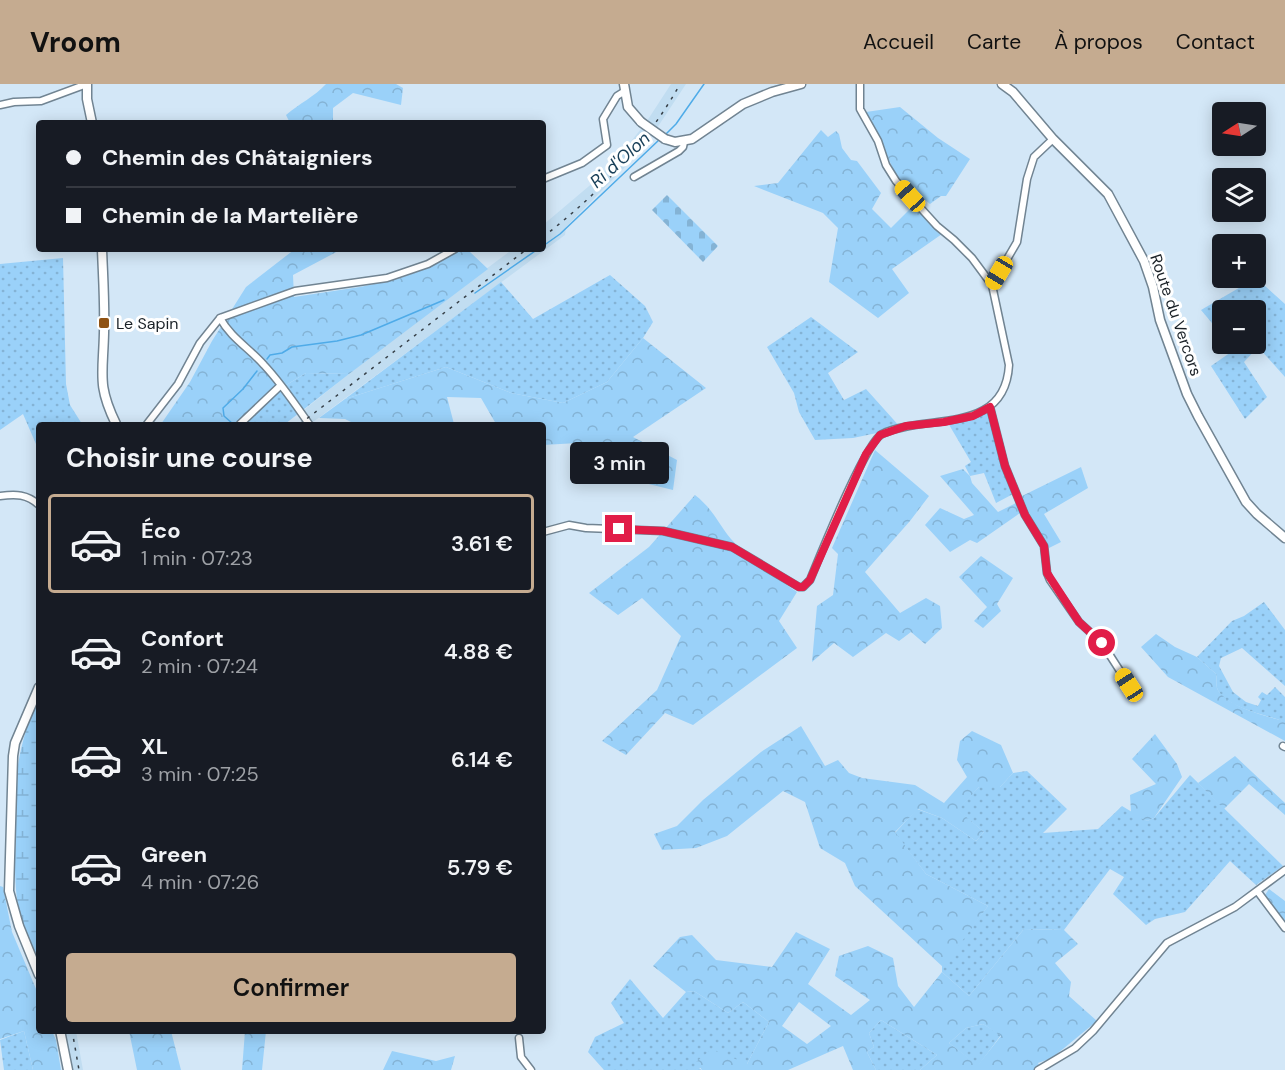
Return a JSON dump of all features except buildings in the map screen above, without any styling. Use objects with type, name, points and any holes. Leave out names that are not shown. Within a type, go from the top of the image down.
[{"type":"main road","points":[[87,84],[87,99],[91,120]]},
{"type":"main road","points":[[624,88],[628,107],[640,122],[665,139],[684,142],[692,139],[743,104],[772,92],[801,84]]},
{"type":"main road","name":"Route du Vercors","points":[[1003,84],[1013,92],[1053,139],[1108,194],[1144,261],[1153,287],[1160,320],[1187,394],[1198,416],[1246,502],[1285,538]]},
{"type":"main road","points":[[102,252],[104,334],[102,381],[104,396],[115,422]]},
{"type":"main road","points":[[36,694],[15,743],[13,756],[9,891],[18,926],[36,968]]},
{"type":"main road","points":[[61,1034],[68,1070]]},
{"type":"street","points":[[0,105],[41,101],[87,84]]},
{"type":"street","points":[[546,531],[569,525],[586,528],[663,531],[732,547],[799,587],[803,587],[810,580],[866,454],[880,435],[906,426],[973,416],[998,400],[1008,378],[1009,365],[992,285],[972,258],[937,226],[896,181],[860,109],[860,84]]},
{"type":"street","points":[[546,178],[582,163],[607,145],[603,119],[624,88]]},
{"type":"street","points":[[992,285],[1017,242],[1027,178],[1034,157],[1053,139]]},
{"type":"street","points":[[634,177],[679,151],[684,142]]},
{"type":"street","points":[[149,422],[178,384],[200,343],[220,318],[295,291],[387,278],[428,264],[450,252]]},
{"type":"street","points":[[220,318],[232,337],[264,364],[308,422]]},
{"type":"street","points":[[242,422],[280,386]]},
{"type":"street","points":[[990,407],[1005,466],[1025,515],[1044,546],[1047,573],[1079,622],[1102,643],[1129,685]]},
{"type":"street","points":[[0,496],[17,494],[31,497],[36,502]]},
{"type":"street","points":[[1038,1070],[1075,1048],[1093,1031],[1167,943],[1212,921],[1258,892],[1285,870]]},
{"type":"street","points":[[1258,892],[1285,928]]},
{"type":"street","points":[[519,1038],[521,1057],[531,1070]]},
{"type":"shaded area","points":[[671,84],[686,84],[657,128],[647,121]]},
{"type":"shaded area","points":[[641,129],[650,136],[625,167],[566,227],[565,235],[546,249],[546,222],[595,181]]},
{"type":"shaded area","points":[[509,252],[542,252],[313,422],[304,410],[396,336]]},
{"type":"shaded area","points":[[66,1034],[77,1034],[83,1070],[72,1070]]},
{"type":"green space","points":[[326,84],[396,84],[403,88],[401,105],[353,93],[333,108],[333,120],[288,120],[286,115]]},
{"type":"green space","points":[[900,107],[938,138],[970,159],[946,196],[941,196],[930,204],[922,197],[917,200],[898,179],[866,112]]},
{"type":"green space","points":[[821,130],[828,137],[836,131],[839,134],[842,148],[851,160],[857,161],[881,193],[872,209],[891,228],[915,204],[942,234],[892,269],[909,293],[878,318],[829,282],[838,228],[823,213],[754,186],[778,183]]},
{"type":"green space","points":[[667,195],[718,246],[703,262],[652,210]]},
{"type":"green space","points":[[291,252],[336,252],[293,275],[294,297],[398,279],[427,268],[454,252],[470,252],[488,269],[349,374],[306,373],[278,390],[237,422],[162,422],[190,382],[212,341],[246,287]]},
{"type":"green space","points":[[63,258],[66,384],[70,405],[81,422],[36,422],[36,444],[23,414],[0,430],[0,264]]},
{"type":"green space","points":[[610,275],[645,306],[653,322],[607,382],[563,403],[511,393],[446,367],[345,399],[501,282],[533,319]]},
{"type":"green space","points":[[1266,287],[1285,304],[1285,377],[1264,354],[1266,300],[1218,300],[1239,288]]},
{"type":"green space","points":[[1212,304],[1212,323],[1201,310]]},
{"type":"green space","points":[[811,317],[858,352],[828,373],[844,400],[866,389],[901,428],[853,438],[815,440],[799,412],[794,393],[767,347]]},
{"type":"green space","points":[[643,338],[706,388],[633,437],[677,460],[673,490],[608,474],[595,442],[546,445],[546,422],[495,422],[481,398],[447,397],[453,422],[351,422],[345,419],[319,418],[345,399],[446,367],[511,393],[563,403],[607,382]]},
{"type":"green space","points":[[1228,354],[1251,354],[1244,362],[1267,397],[1245,419],[1211,366]]},
{"type":"green space","points":[[306,373],[349,374],[288,422],[246,422],[278,390]]},
{"type":"green space","points":[[988,413],[1015,493],[996,503],[984,473],[970,476],[965,466],[971,462],[948,423]]},
{"type":"green space","points":[[875,450],[929,496],[865,572],[900,613],[926,598],[940,606],[942,628],[925,644],[911,632],[899,641],[886,633],[853,657],[834,643],[812,662],[817,606],[833,595],[838,554],[832,548]]},
{"type":"green space","points":[[1081,467],[1088,488],[1044,514],[1061,542],[1049,548],[1031,518],[1022,496]]},
{"type":"green space","points":[[963,469],[970,476],[972,483],[998,512],[1016,503],[1020,513],[977,543],[970,540],[950,552],[925,525],[940,508],[964,519],[974,515],[940,476]]},
{"type":"green space","points":[[695,495],[707,506],[731,539],[746,554],[797,592],[779,621],[797,648],[693,725],[665,713],[626,755],[602,741],[657,690],[681,636],[642,598],[618,615],[589,593],[649,547]]},
{"type":"green space","points":[[981,556],[1013,578],[997,604],[1001,611],[983,628],[974,621],[987,607],[959,577]]},
{"type":"green space","points":[[1264,602],[1285,630],[1285,686],[1242,648],[1221,658],[1219,666],[1233,692],[1246,702],[1258,706],[1261,700],[1258,697],[1262,692],[1267,695],[1275,687],[1285,697],[1285,722],[1247,710],[1228,701],[1217,688],[1216,674],[1197,657],[1232,621],[1244,616]]},
{"type":"green space","points":[[1156,634],[1175,647],[1197,657],[1216,674],[1217,688],[1228,700],[1247,710],[1285,721],[1285,741],[1168,677],[1141,647]]},
{"type":"green space","points":[[36,702],[36,952],[23,926],[15,874],[15,790],[25,733]]},
{"type":"green space","points":[[801,726],[825,766],[838,760],[849,773],[862,778],[915,785],[944,803],[967,777],[957,760],[960,741],[972,731],[1001,745],[1013,773],[1000,787],[979,787],[958,810],[984,832],[976,841],[942,818],[918,809],[895,832],[926,874],[988,906],[943,967],[855,886],[845,863],[820,848],[805,802],[783,791],[727,836],[696,848],[662,850],[654,834],[677,826],[703,800],[761,752]]},
{"type":"green space","points":[[1155,734],[1177,764],[1182,777],[1154,818],[1147,821],[1131,813],[1130,795],[1156,784],[1132,759]]},
{"type":"green space","points":[[1235,756],[1285,803],[1285,815],[1249,784],[1224,809],[1198,783]]},
{"type":"green space","points":[[1027,771],[1067,809],[1043,833],[1098,829],[1122,806],[1147,821],[1154,818],[1190,775],[1283,866],[1256,885],[1230,861],[1185,912],[1155,919],[1146,925],[1113,894],[1124,877],[1110,869],[1064,930],[1024,929],[969,996],[942,972],[942,965],[988,906],[926,874],[895,833],[917,809],[942,818],[976,841],[984,832],[957,810],[979,787],[1000,787],[1013,773]]},
{"type":"green space","points":[[0,886],[3,887],[12,932],[36,989],[36,1034],[53,1034],[61,1070],[33,1070],[24,1031],[0,1039]]},
{"type":"green space","points":[[1269,889],[1285,901],[1285,922],[1265,895]]},
{"type":"green space","points":[[1024,929],[1064,930],[1078,944],[1055,963],[1071,982],[1069,996],[1097,1021],[1052,1058],[1038,1063],[1042,1070],[920,1070],[937,1055],[881,1020],[869,1033],[874,1047],[867,1052],[876,1070],[853,1070],[843,1046],[788,1070],[702,1070],[696,1062],[712,1049],[747,1064],[769,1022],[743,1002],[728,1013],[694,991],[686,992],[653,966],[680,937],[692,935],[716,960],[772,967],[796,932],[830,949],[808,984],[851,1015],[870,1000],[835,976],[839,956],[868,946],[893,958],[898,986],[914,1007],[942,972],[969,996]],"holes":[[[799,1002],[831,1026],[807,1044],[782,1026]],[[983,1024],[1001,1036],[978,1065],[949,1043],[966,1028]]]},
{"type":"green space","points":[[630,979],[663,1018],[686,992],[694,991],[728,1013],[743,1002],[769,1022],[747,1064],[699,1068],[702,1070],[604,1070],[588,1052],[595,1037],[624,1023],[611,1003]]},
{"type":"green space","points":[[881,1020],[937,1055],[920,1070],[876,1070],[867,1052],[874,1047],[869,1033]]},
{"type":"green space","points":[[983,1024],[1001,1035],[978,1066],[949,1043],[966,1028]]},
{"type":"green space","points":[[24,1031],[33,1070],[4,1070],[0,1040]]},
{"type":"green space","points":[[130,1034],[172,1034],[181,1070],[137,1070]]},
{"type":"green space","points":[[245,1034],[266,1034],[262,1070],[242,1070]]},
{"type":"green space","points":[[392,1051],[436,1061],[455,1056],[451,1070],[383,1070]]},
{"type":"waterway","name":"Ri d'Olon","points":[[666,134],[676,124],[704,84]]},
{"type":"waterway","name":"Ri d'Olon","points":[[546,244],[560,234],[660,139]]},
{"type":"waterway","name":"Ri d'Olon","points":[[475,293],[534,252]]},
{"type":"waterway","name":"Ri d'Olon","points":[[267,359],[270,355],[282,353],[292,347],[361,335],[444,300]]},
{"type":"waterway","name":"Ri d'Olon","points":[[231,422],[224,416],[223,408],[243,389],[257,371]]},
{"type":"railway","points":[[546,235],[583,204],[636,148],[680,84]]},
{"type":"railway","points":[[303,422],[523,252]]},
{"type":"railway","points":[[73,1034],[79,1070]]},
{"type":"place","name":"Le Sapin","points":[[104,323]]},
{"type":"route","points":[[619,529],[651,529],[732,547],[799,587],[803,587],[810,580],[866,454],[880,435],[906,426],[973,416],[990,407],[1005,466],[1025,515],[1044,546],[1050,580],[1079,622],[1102,643]]}]
